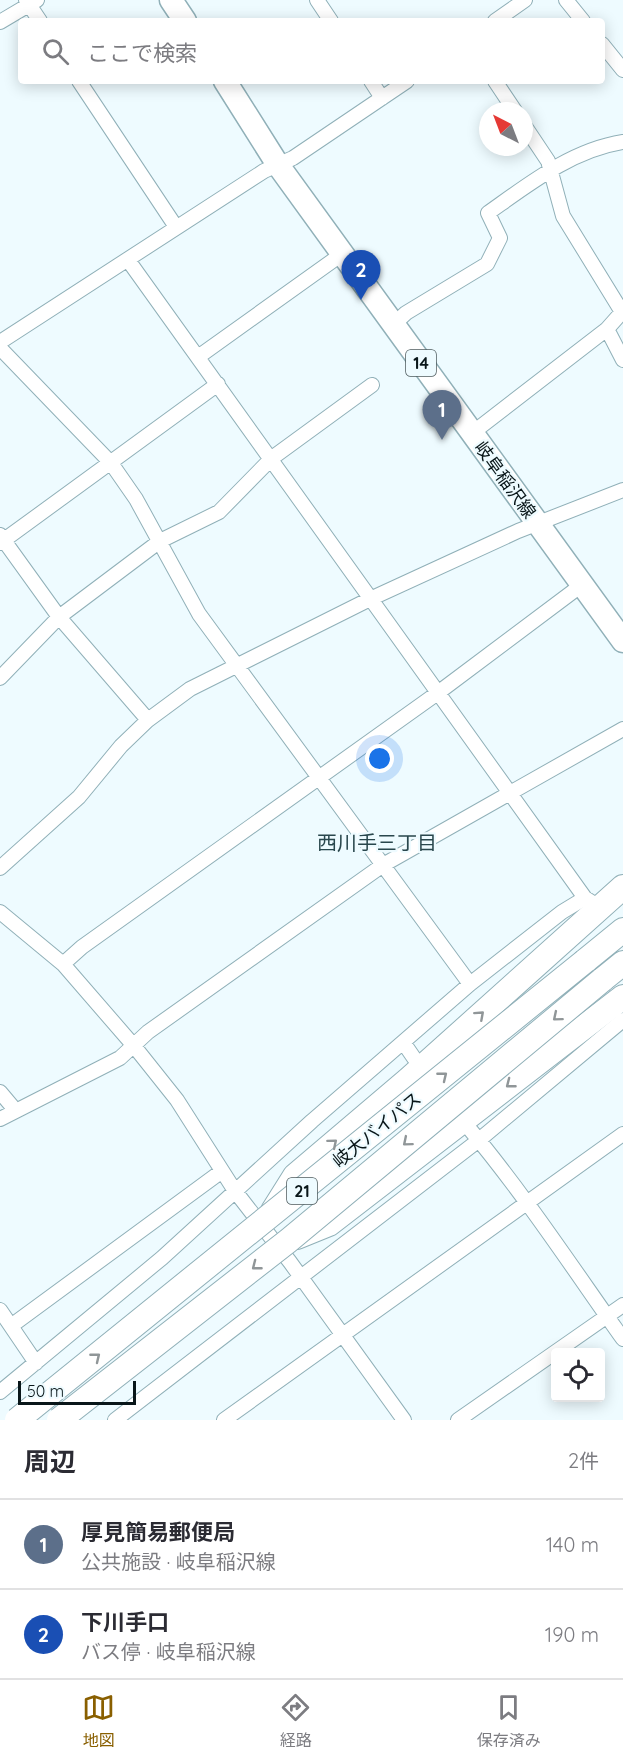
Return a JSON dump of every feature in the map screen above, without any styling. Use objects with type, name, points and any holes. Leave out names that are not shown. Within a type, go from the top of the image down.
[{"type":"highway","name":"21","points":[[268,1219],[295,1176],[408,1080],[592,902],[623,887]]},
{"type":"highway","name":"岐大バイパス","points":[[17,1420],[623,930]]},
{"type":"highway","name":"岐大バイパス","points":[[59,1420],[288,1241],[623,963]]},
{"type":"highway","name":"21","points":[[288,1241],[329,1224],[623,997]]},
{"type":"main road","points":[[171,0],[183,18]]},
{"type":"main road","name":"岐阜稲沢線","points":[[227,84],[278,165],[623,641]]},
{"type":"street","points":[[317,0],[329,18]]},
{"type":"street","points":[[499,18],[525,0]]},
{"type":"street","points":[[566,0],[581,18]]},
{"type":"street","points":[[0,22],[31,2],[39,18]]},
{"type":"street","points":[[605,48],[623,70]]},
{"type":"street","points":[[81,84],[176,227]]},
{"type":"street","points":[[373,84],[382,98]]},
{"type":"street","points":[[0,342],[264,171],[293,158],[403,84]]},
{"type":"street","points":[[497,84],[509,102]]},
{"type":"street","points":[[471,434],[607,329],[623,312],[564,216],[549,171],[548,161],[533,138]]},
{"type":"street","points":[[393,325],[406,313],[487,264],[500,238],[488,213],[549,171],[600,146],[623,142]]},
{"type":"street","points":[[198,357],[342,254]]},
{"type":"street","points":[[0,1392],[162,1258],[470,984],[562,912],[592,902],[510,793],[128,260]]},
{"type":"street","points":[[607,329],[623,360]]},
{"type":"street","points":[[0,348],[111,464],[136,499],[199,614],[470,984]]},
{"type":"street","points":[[148,720],[59,617],[1,540],[111,464],[218,384]]},
{"type":"street","points":[[0,678],[59,617],[160,541],[219,512],[272,458],[372,385]]},
{"type":"street","points":[[0,868],[79,797],[121,746],[148,720],[190,688],[370,598],[518,531],[623,490]]},
{"type":"street","points":[[63,964],[82,947],[439,692],[583,584]]},
{"type":"street","points":[[0,1119],[120,1058],[148,1032],[383,865],[623,729]]},
{"type":"street","points":[[0,912],[63,964],[177,1100],[235,1191],[300,1276],[404,1420]]},
{"type":"street","points":[[115,1420],[479,1140],[623,1020]]},
{"type":"street","points":[[403,1042],[414,1058]]},
{"type":"street","points":[[0,1092],[16,1111]]},
{"type":"street","points":[[468,1127],[528,1202],[623,1339]]},
{"type":"street","points":[[224,1420],[623,1134]]},
{"type":"street","points":[[11,1326],[222,1171]]},
{"type":"street","points":[[458,1420],[623,1305]]},
{"type":"street","points":[[0,1311],[36,1363]]},
{"type":"place","name":"下川手口","points":[[361,300]]},
{"type":"place","name":"厚見簡易郵便局","points":[[442,440]]},
{"type":"district","name":"西川手三丁目","points":[[377,843]]}]
